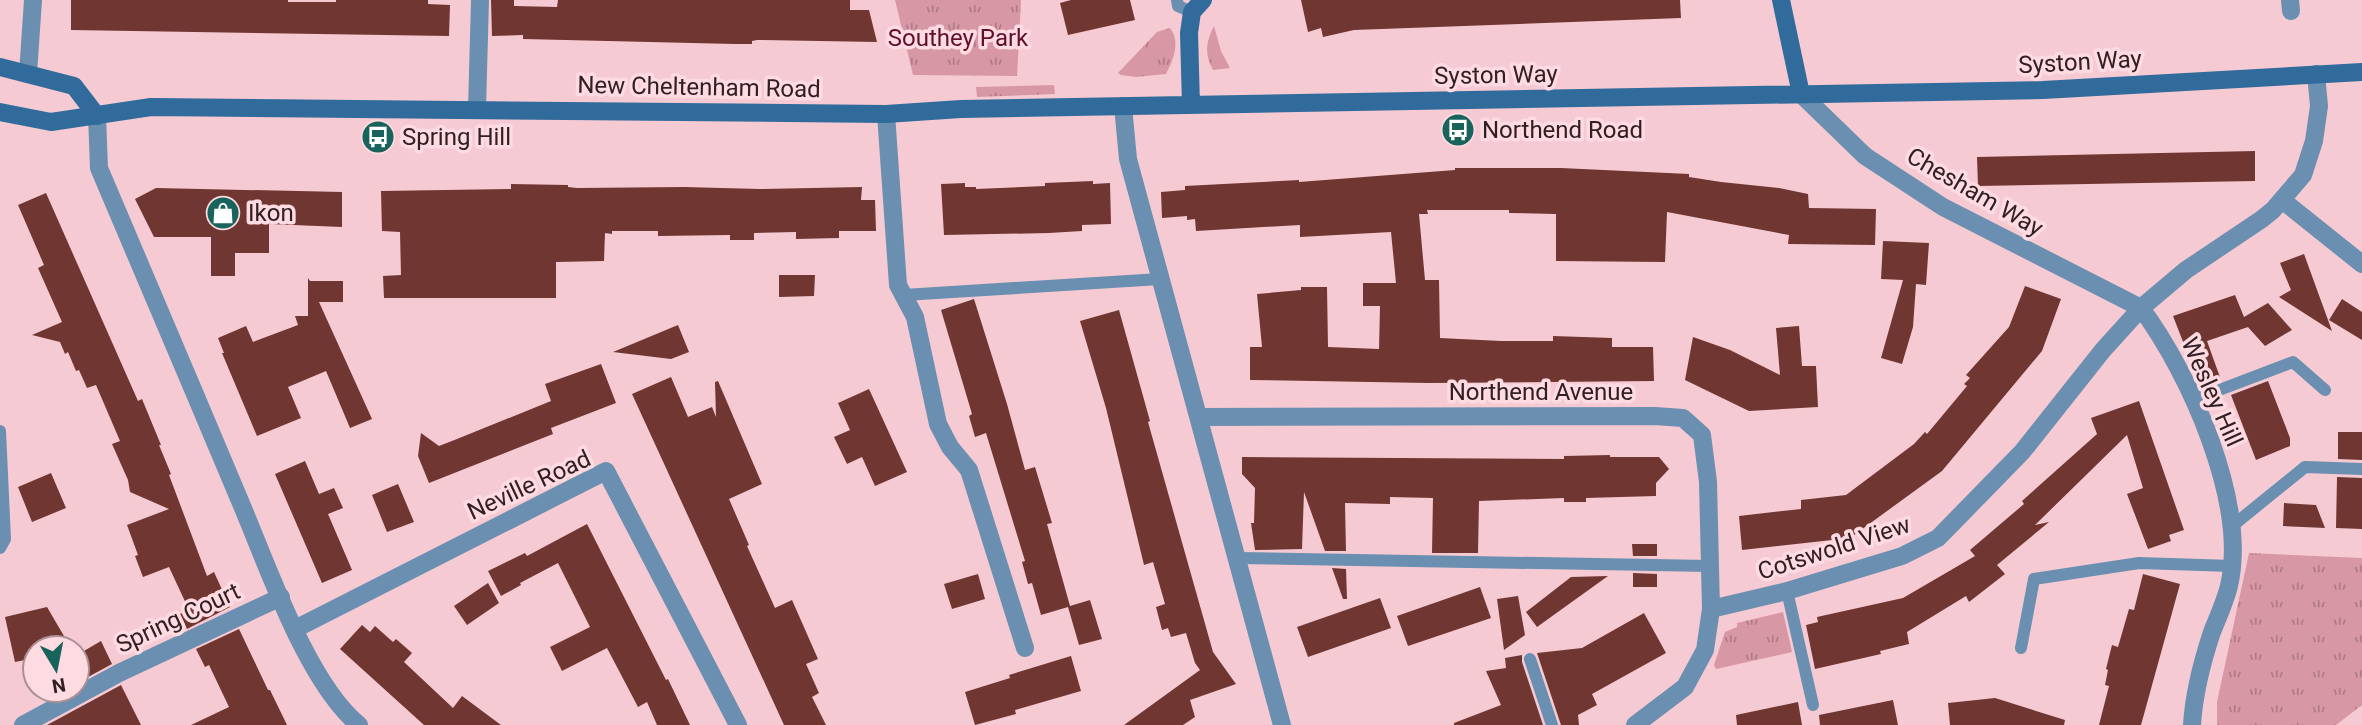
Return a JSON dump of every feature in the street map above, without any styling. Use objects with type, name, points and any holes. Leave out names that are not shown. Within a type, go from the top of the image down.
[{"type":"street","points":[[28,74],[33,0]]},
{"type":"street","points":[[477,109],[480,0]]},
{"type":"street","points":[[1781,0],[1801,94]]},
{"type":"street","points":[[1191,105],[1189,33],[1197,6]]},
{"type":"street","points":[[0,67],[74,86],[97,116],[99,168],[281,597],[318,674],[345,714],[359,725]]},
{"type":"street","name":"Syston Way","points":[[1191,105],[2043,90],[2362,72]]},
{"type":"street","points":[[2141,308],[2186,270],[2262,219],[2303,175],[2314,142],[2319,106],[2316,74]]},
{"type":"street","name":"Chesham Way","points":[[1801,94],[1865,156],[1943,207],[2141,308]]},
{"type":"street","name":"New Cheltenham Road","points":[[0,112],[51,122],[151,107],[886,114],[961,109],[1191,105]]},
{"type":"street","points":[[1123,106],[1128,159],[1282,725]]},
{"type":"street","points":[[886,114],[898,285],[915,317],[938,424],[950,447],[970,470],[1025,648]]},
{"type":"street","points":[[2282,200],[2362,264]]},
{"type":"street","name":"Wesley Hill","points":[[2141,308],[2179,366],[2193,400],[2216,459],[2231,527],[2232,565],[2228,589],[2197,680],[2192,725]]},
{"type":"street","name":"Cotswold View","points":[[1711,608],[1787,591],[1902,556],[1938,538],[2022,452],[2103,350],[2141,308]]},
{"type":"street","name":"Northend Avenue","points":[[1199,417],[1683,418],[1702,435],[1709,482],[1711,608]]},
{"type":"street","name":"Neville Road","points":[[295,629],[606,471],[738,725]]},
{"type":"street","name":"Spring Court","points":[[23,725],[119,673],[281,597]]},
{"type":"street","points":[[1635,725],[1685,687],[1705,650],[1711,608]]},
{"type":"lane","points":[[1177,0],[1178,6],[1197,6]]},
{"type":"lane","points":[[904,295],[1160,279]]},
{"type":"lane","points":[[2193,400],[2293,362],[2325,390]]},
{"type":"lane","points":[[0,430],[5,539],[0,548]]},
{"type":"lane","points":[[2231,527],[2305,467],[2362,469]]},
{"type":"lane","points":[[1237,558],[1710,566]]},
{"type":"lane","points":[[2021,648],[2035,579],[2139,563],[2232,565]]},
{"type":"lane","points":[[1787,591],[1813,705]]},
{"type":"lane","points":[[1530,659],[1552,725]]},
{"type":"green space","name":"Southey Park","points":[[895,0],[1021,0],[1017,76],[913,75]]},
{"type":"green space","points":[[1214,26],[1221,51],[1230,68],[1213,70],[1208,59],[1209,37]]},
{"type":"green space","points":[[1170,28],[1175,45],[1166,74],[1136,77],[1118,73],[1157,32]]},
{"type":"green space","points":[[1054,85],[1055,94],[977,97],[976,87]]},
{"type":"green space","points":[[2249,553],[2362,558],[2362,705],[2336,725],[2217,725],[2217,702]]},
{"type":"green space","points":[[1783,612],[1792,652],[1716,669],[1714,665],[1725,632],[1737,627],[1737,623]]},
{"type":"building","points":[[71,0],[428,0],[428,4],[450,5],[449,36],[71,30]]},
{"type":"building","points":[[491,0],[514,0],[514,6],[557,7],[558,0],[850,0],[850,10],[869,10],[877,42],[757,40],[752,41],[752,44],[734,44],[492,36]]},
{"type":"building","points":[[1071,0],[1130,0],[1135,20],[1068,35],[1060,3]]},
{"type":"building","points":[[1301,0],[1680,0],[1681,18],[1354,30],[1323,37],[1321,28],[1308,32]]},
{"type":"building","points":[[2255,151],[2255,181],[1978,186],[1977,157]]},
{"type":"building","points":[[1455,168],[1561,168],[1689,174],[1689,177],[1721,182],[1779,188],[1808,194],[1809,208],[1876,209],[1875,245],[1788,244],[1789,235],[1667,212],[1665,262],[1556,261],[1556,214],[1509,213],[1509,210],[1427,210],[1428,214],[1419,214],[1425,280],[1439,280],[1440,338],[1553,341],[1553,336],[1612,338],[1612,347],[1653,347],[1654,381],[1428,383],[1250,380],[1250,347],[1262,347],[1257,294],[1301,290],[1301,287],[1327,287],[1328,347],[1379,349],[1380,306],[1363,306],[1363,283],[1396,283],[1391,232],[1300,237],[1300,225],[1196,231],[1195,219],[1187,220],[1187,216],[1162,218],[1161,192],[1185,190],[1185,186],[1299,182]]},
{"type":"building","points":[[1093,181],[1093,184],[1110,183],[1111,224],[1082,225],[1082,231],[944,235],[941,184],[965,183],[965,187],[976,189]]},
{"type":"building","points":[[511,184],[568,185],[577,188],[862,187],[861,200],[875,200],[876,231],[839,231],[839,238],[796,239],[796,232],[754,233],[754,240],[730,240],[730,235],[658,236],[658,231],[612,231],[612,234],[605,233],[604,261],[556,262],[556,298],[384,298],[383,276],[401,275],[400,232],[382,231],[381,191],[511,189]]},
{"type":"building","points":[[156,188],[342,192],[342,227],[269,224],[269,253],[235,253],[235,276],[211,276],[211,237],[154,237],[135,199]]},
{"type":"building","points":[[46,193],[138,401],[142,399],[207,576],[214,572],[230,607],[187,629],[180,614],[189,610],[169,567],[143,577],[127,525],[169,509],[130,492],[128,480],[112,444],[120,441],[96,385],[87,388],[79,370],[76,371],[68,352],[65,354],[60,342],[32,335],[62,322],[38,268],[44,265],[18,205]]},
{"type":"building","points":[[1883,241],[1929,243],[1926,285],[1916,284],[1913,327],[1902,364],[1881,358],[1903,280],[1881,279]]},
{"type":"building","points":[[2304,254],[2332,331],[2279,297],[2291,290],[2280,263]]},
{"type":"building","points":[[779,275],[815,275],[814,296],[779,297]]},
{"type":"building","points":[[308,278],[310,281],[343,281],[343,302],[319,302],[372,419],[350,428],[326,371],[288,387],[301,418],[257,436],[218,338],[246,326],[253,342],[298,325],[295,316],[308,316]]},
{"type":"building","points":[[2025,286],[2061,299],[2042,351],[1942,471],[1850,538],[1742,550],[1739,516],[1801,509],[1801,500],[1846,495],[1914,444],[1925,432],[1927,434],[1967,386],[1964,384],[1970,378],[1966,375],[2009,327]]},
{"type":"building","points":[[2235,295],[2244,317],[2268,303],[2292,330],[2265,346],[2248,327],[2207,341],[2221,380],[2201,388],[2173,316]]},
{"type":"building","points":[[974,299],[1025,470],[1035,467],[1052,523],[1047,524],[1070,606],[1090,600],[1102,639],[1079,645],[1068,607],[1041,615],[1032,583],[1028,584],[1022,562],[1025,561],[986,433],[975,437],[969,416],[972,414],[941,310]]},
{"type":"building","points":[[2342,299],[2362,312],[2362,340],[2329,320]]},
{"type":"building","points":[[1119,310],[1213,652],[1236,684],[1190,700],[1195,717],[1183,725],[1124,725],[1200,670],[1195,663],[1186,633],[1171,637],[1168,628],[1162,630],[1156,607],[1165,604],[1153,562],[1144,565],[1106,408],[1080,321]]},
{"type":"building","points":[[678,325],[689,352],[671,359],[613,352]]},
{"type":"building","points":[[1799,326],[1802,366],[1816,366],[1818,407],[1749,411],[1685,380],[1693,337],[1730,350],[1780,375],[1776,328]]},
{"type":"building","points":[[601,364],[616,403],[551,428],[553,434],[429,483],[418,456],[421,433],[439,446],[551,401],[545,384]]},
{"type":"building","points":[[671,377],[688,417],[712,407],[716,417],[715,382],[718,381],[762,484],[729,499],[775,608],[792,600],[818,659],[806,664],[819,693],[812,697],[826,725],[784,725],[632,394]]},
{"type":"building","points":[[2268,381],[2290,438],[2290,446],[2256,460],[2231,395]]},
{"type":"building","points":[[869,389],[907,472],[875,486],[862,457],[847,464],[834,437],[850,430],[838,403]]},
{"type":"building","points":[[2139,401],[2184,530],[2169,535],[2171,541],[2148,549],[2127,494],[2143,488],[2127,435],[2035,525],[2049,522],[1997,565],[2005,574],[1969,602],[1966,596],[1907,632],[1909,644],[1880,651],[1881,654],[1815,669],[1806,625],[1818,622],[1817,617],[1903,598],[1975,556],[1970,550],[2024,504],[2022,501],[2097,434],[2091,418]]},
{"type":"building","points":[[2338,432],[2362,432],[2362,460],[2338,459]]},
{"type":"building","points":[[1564,456],[1659,457],[1669,469],[1656,483],[1656,496],[1586,498],[1586,502],[1564,502],[1564,498],[1479,501],[1478,553],[1432,553],[1433,498],[1390,497],[1390,504],[1345,503],[1346,551],[1325,551],[1304,492],[1302,549],[1255,550],[1251,523],[1254,523],[1255,488],[1242,474],[1242,457],[1564,459]]},
{"type":"building","points":[[305,461],[319,494],[334,488],[343,508],[328,514],[352,570],[322,583],[275,474]]},
{"type":"building","points":[[51,473],[66,508],[32,522],[18,487]]},
{"type":"building","points":[[2337,477],[2362,478],[2362,529],[2336,528]]},
{"type":"building","points":[[398,484],[414,522],[387,532],[372,495]]},
{"type":"building","points":[[2284,503],[2316,505],[2325,528],[2283,526]]},
{"type":"building","points":[[587,524],[690,725],[657,725],[647,702],[638,707],[607,648],[562,671],[550,647],[590,627],[558,563],[501,596],[488,571],[525,553],[527,556]]},
{"type":"building","points":[[1632,544],[1657,544],[1657,556],[1633,556]]},
{"type":"building","points":[[1332,568],[1346,569],[1347,599],[1343,599]]},
{"type":"building","points":[[1633,573],[1657,574],[1657,587],[1633,587]]},
{"type":"building","points":[[978,574],[985,599],[952,609],[944,584]]},
{"type":"building","points":[[2143,574],[2180,584],[2141,725],[2099,725],[2109,686],[2105,685],[2106,669],[2112,645],[2118,647],[2129,609],[2134,610]]},
{"type":"building","points":[[1608,576],[1537,627],[1526,612],[1571,577]]},
{"type":"building","points":[[488,583],[499,603],[467,625],[454,606]]},
{"type":"building","points":[[1480,587],[1491,618],[1408,646],[1397,616]]},
{"type":"building","points":[[1518,596],[1525,635],[1504,650],[1497,599]]},
{"type":"building","points":[[1380,598],[1391,628],[1308,657],[1297,627]]},
{"type":"building","points":[[47,607],[63,634],[21,634],[21,661],[15,662],[5,617]]},
{"type":"building","points":[[1644,613],[1666,653],[1592,694],[1597,705],[1578,715],[1579,725],[1561,725],[1537,653],[1582,648]]},
{"type":"building","points":[[362,625],[370,632],[375,626],[393,642],[396,639],[412,653],[404,662],[453,708],[462,696],[501,725],[424,725],[340,649]]},
{"type":"building","points":[[239,629],[287,725],[191,725],[229,707],[209,665],[205,667],[196,649]]},
{"type":"building","points":[[101,641],[112,664],[91,675],[91,647]]},
{"type":"building","points":[[1522,655],[1543,725],[1454,725],[1501,705],[1486,671],[1506,668],[1505,658]]},
{"type":"building","points":[[1071,656],[1081,691],[975,725],[965,692]]},
{"type":"building","points":[[121,685],[141,725],[47,725],[86,704],[91,704],[91,701]]},
{"type":"building","points":[[1995,698],[2065,720],[2064,725],[1950,725],[1948,703]]},
{"type":"building","points":[[1893,700],[1898,725],[1820,725],[1819,715]]},
{"type":"building","points":[[1798,702],[1802,725],[1737,725],[1736,715]]},
{"type":"place","name":"Northend Road","points":[[1458,130]]},
{"type":"place","name":"Spring Hill","points":[[378,137]]},
{"type":"place","name":"Ikon","points":[[223,213]]}]
